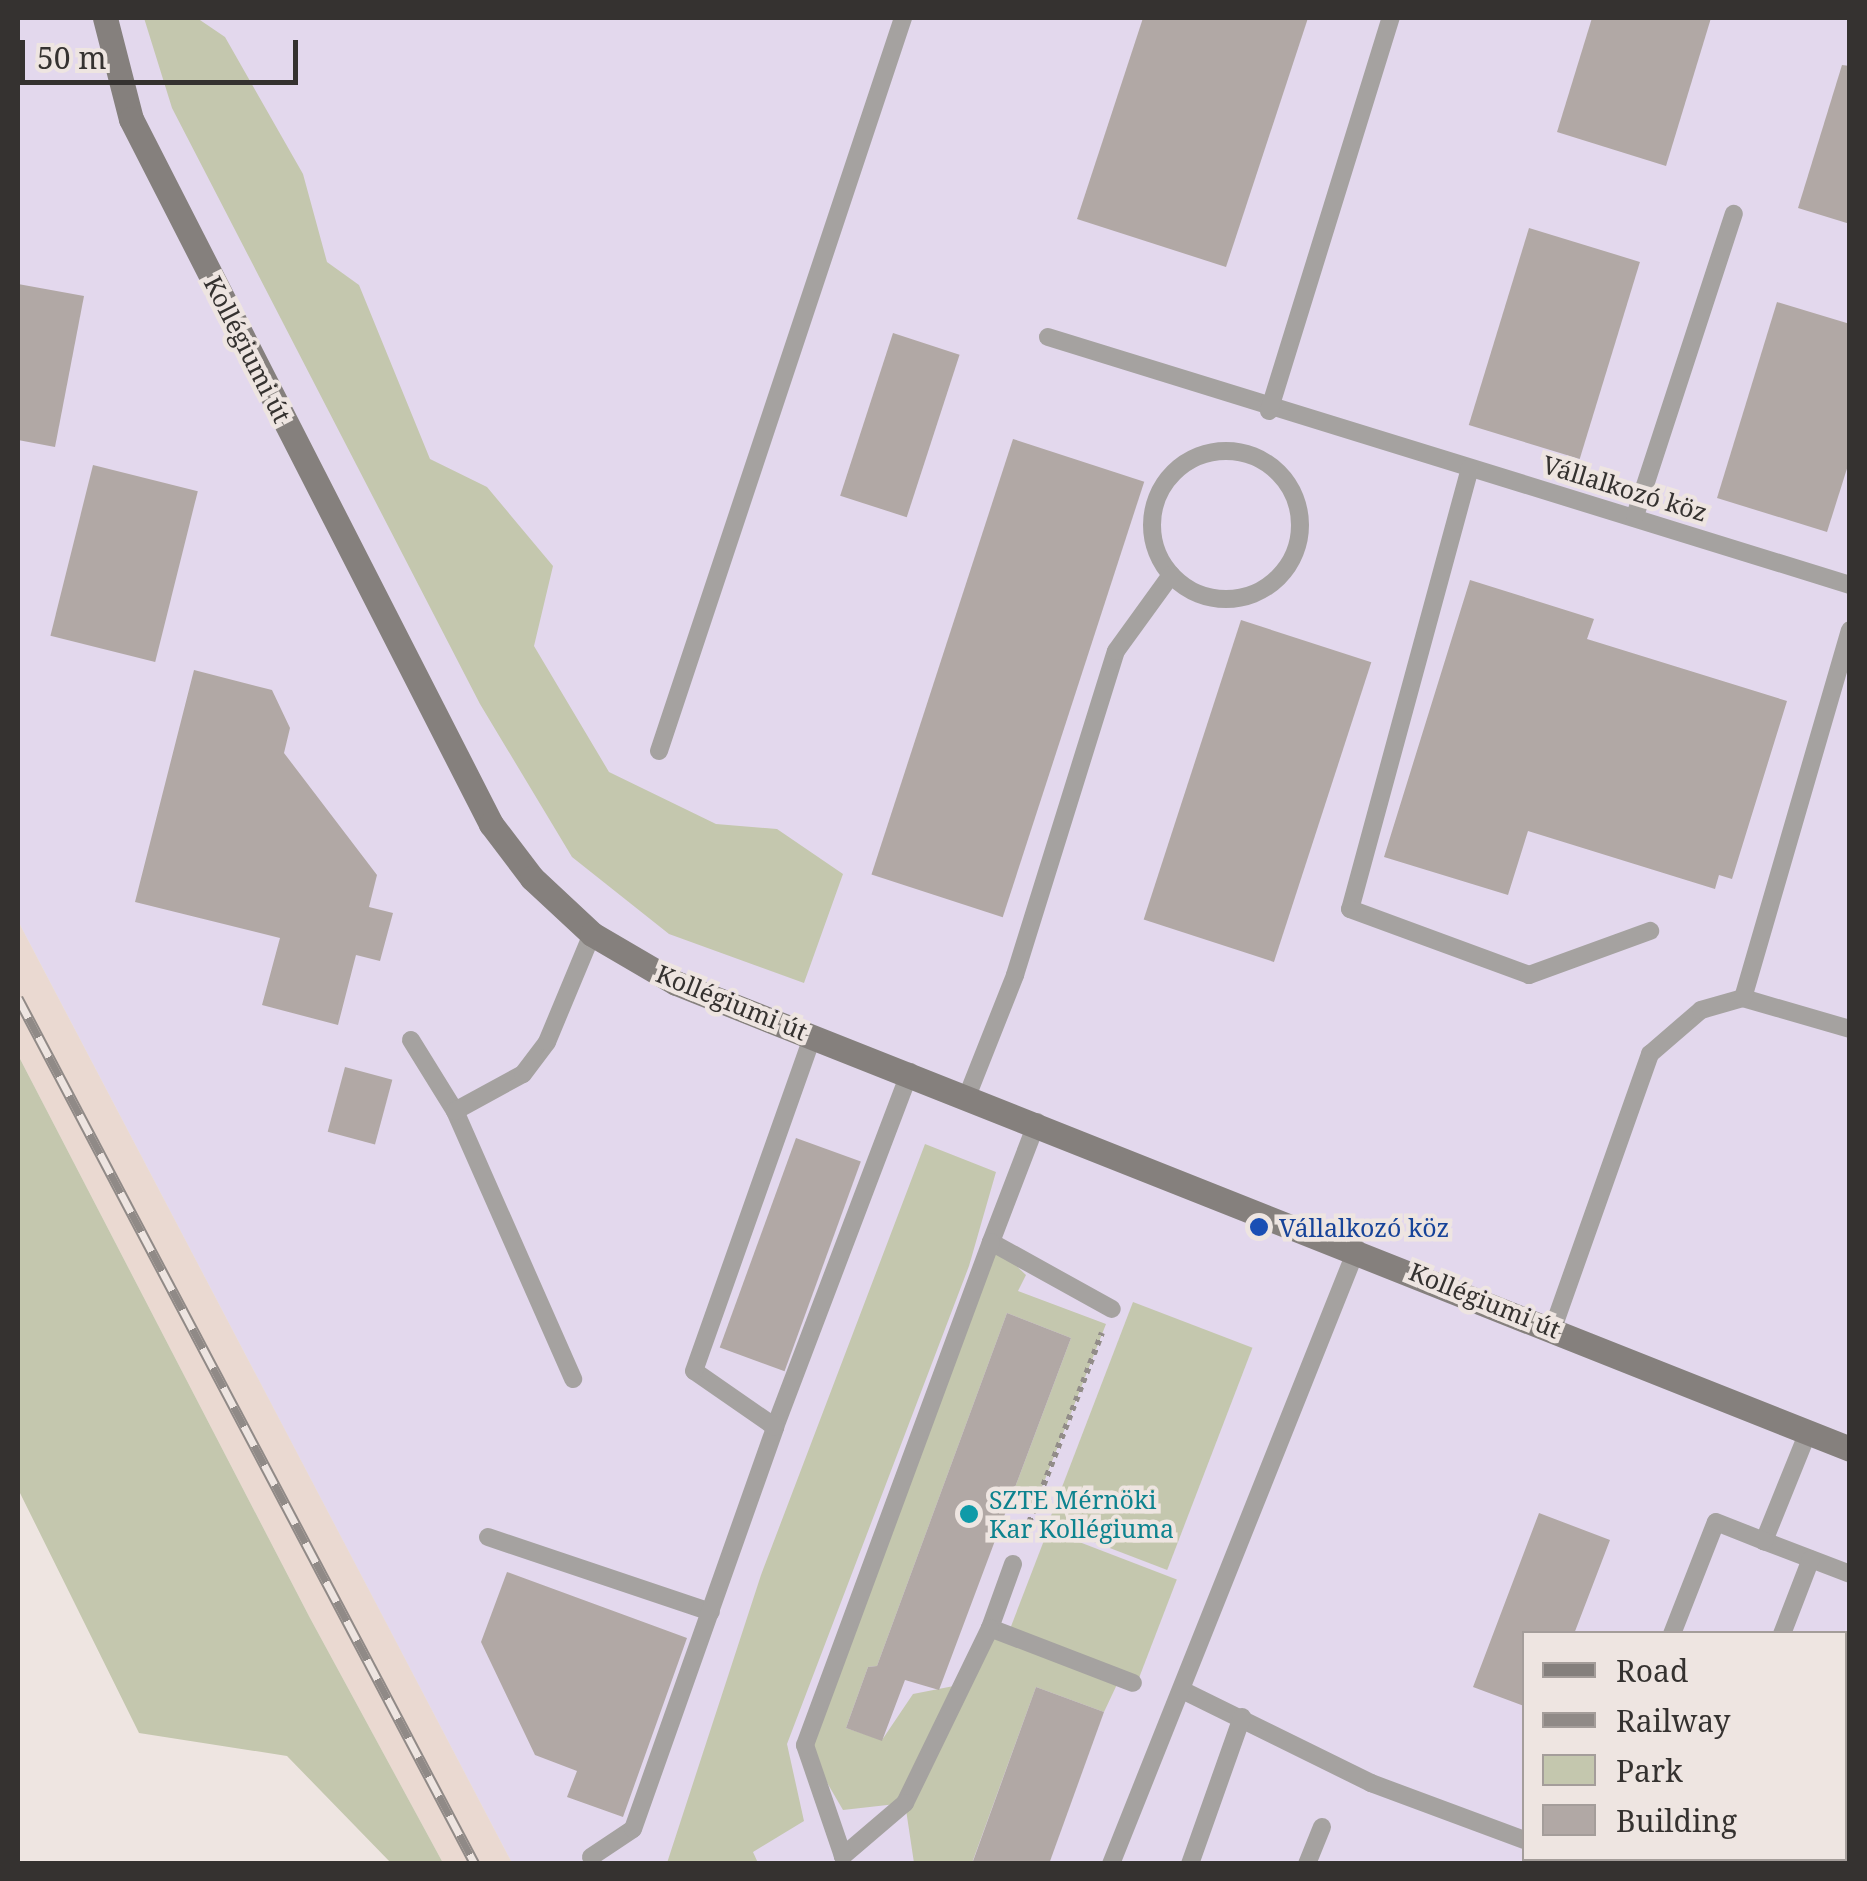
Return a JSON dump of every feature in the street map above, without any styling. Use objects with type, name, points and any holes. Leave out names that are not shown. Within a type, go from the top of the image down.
[{"type":"street","name":"Kollégiumi út","points":[[105,18],[131,119],[491,824],[532,878],[592,934],[676,983],[1357,1248],[1850,1449]]},
{"type":"lane","points":[[659,750],[903,18]]},
{"type":"lane","points":[[1269,411],[1392,18]]},
{"type":"lane","points":[[1635,516],[1734,214]]},
{"type":"lane","name":"Vállalkozó köz","points":[[1048,337],[1269,411],[1635,516],[1850,585]]},
{"type":"lane","points":[[1230,451],[1261,460],[1286,480],[1301,520],[1279,578],[1224,599],[1171,575],[1152,536],[1152,514],[1171,475],[1208,453],[1230,451]]},
{"type":"lane","points":[[1470,468],[1350,909],[1529,975],[1650,930]]},
{"type":"lane","points":[[968,1094],[1015,975],[1116,651],[1171,575]]},
{"type":"lane","points":[[1743,998],[1850,630]]},
{"type":"lane","points":[[455,1111],[523,1074],[547,1042],[592,934]]},
{"type":"lane","points":[[1553,1328],[1650,1054],[1701,1010],[1743,998],[1850,1029]]},
{"type":"lane","points":[[775,1427],[694,1371],[813,1035]]},
{"type":"lane","points":[[411,1040],[455,1111],[573,1379]]},
{"type":"lane","points":[[591,1857],[633,1829],[775,1427],[910,1072]]},
{"type":"lane","points":[[1013,1564],[990,1628],[905,1803],[846,1860],[805,1746],[1037,1122]]},
{"type":"lane","points":[[991,1242],[1112,1309]]},
{"type":"lane","points":[[1111,1864],[1357,1248]]},
{"type":"lane","points":[[1764,1541],[1808,1432]]},
{"type":"lane","points":[[1673,1631],[1716,1522],[1850,1574]]},
{"type":"lane","points":[[488,1537],[711,1612]]},
{"type":"lane","points":[[1783,1631],[1811,1559]]},
{"type":"lane","points":[[990,1628],[1133,1682]]},
{"type":"lane","points":[[1182,1690],[1370,1783],[1522,1839]]},
{"type":"lane","points":[[1190,1864],[1242,1717]]},
{"type":"lane","points":[[1306,1864],[1322,1827]]},
{"type":"path","points":[[1013,1564],[1112,1309]]},
{"type":"shaded area","points":[[18,18],[1849,18],[1849,1863],[512,1863],[18,921]]},
{"type":"shaded area","points":[[18,921],[512,1863],[443,1863],[310,1618],[18,1055]]},
{"type":"green space","points":[[144,18],[197,18],[225,37],[303,174],[327,262],[359,285],[430,459],[487,487],[553,566],[534,646],[609,772],[716,824],[777,829],[843,874],[804,983],[669,934],[572,857],[480,704],[172,108]]},
{"type":"green space","points":[[18,1055],[310,1618],[443,1863],[391,1863],[287,1756],[139,1733],[18,1489]]},
{"type":"green space","points":[[925,1144],[996,1172],[969,1266],[787,1744],[804,1821],[753,1852],[758,1863],[667,1863],[761,1575]]},
{"type":"green space","points":[[991,1242],[1026,1275],[1018,1291],[1106,1324],[1035,1505],[1011,1498],[1071,1338],[1007,1313],[877,1666],[868,1667],[846,1728],[882,1740],[913,1694],[964,1684],[990,1628],[1120,1678],[1104,1712],[1036,1687],[972,1863],[914,1863],[905,1803],[843,1810],[805,1745]]},
{"type":"green space","points":[[1133,1302],[1252,1348],[1167,1570],[1048,1524]]},
{"type":"green space","points":[[1048,1530],[1177,1579],[1138,1679],[1010,1630]]},
{"type":"building","points":[[1143,18],[1308,18],[1226,267],[1077,219]]},
{"type":"building","points":[[1592,18],[1711,18],[1666,166],[1557,132]]},
{"type":"building","points":[[1842,65],[1850,66],[1850,224],[1798,208]]},
{"type":"building","points":[[1529,228],[1640,262],[1580,459],[1469,425]]},
{"type":"building","points":[[18,284],[84,296],[55,447],[18,440]]},
{"type":"building","points":[[1777,302],[1850,324],[1850,459],[1827,532],[1717,498]]},
{"type":"building","points":[[893,333],[960,355],[907,517],[840,496]]},
{"type":"building","points":[[1013,439],[1144,482],[1003,917],[871,875]]},
{"type":"building","points":[[93,465],[198,491],[155,662],[50,636]]},
{"type":"building","points":[[1470,580],[1594,619],[1587,639],[1787,701],[1732,879],[1719,875],[1715,889],[1528,831],[1508,895],[1384,857]]},
{"type":"building","points":[[1241,620],[1371,662],[1274,962],[1144,920]]},
{"type":"building","points":[[194,670],[272,690],[290,728],[284,753],[377,875],[369,907],[393,913],[380,961],[356,955],[338,1025],[262,1005],[280,938],[135,902]]},
{"type":"building","points":[[345,1067],[392,1080],[375,1144],[328,1132]]},
{"type":"building","points":[[796,1138],[861,1162],[785,1371],[720,1348]]},
{"type":"building","name":"SZTE Mérnöki Kar Kollégiuma","points":[[1007,1313],[1071,1338],[939,1690],[905,1680],[882,1741],[846,1728],[868,1667],[877,1666]]},
{"type":"building","points":[[1539,1513],[1610,1540],[1575,1631],[1522,1631],[1522,1705],[1473,1687]]},
{"type":"building","points":[[507,1572],[687,1638],[623,1817],[567,1797],[577,1771],[535,1755],[481,1642]]},
{"type":"building","points":[[1036,1687],[1104,1712],[1049,1864],[972,1864]]},
{"type":"railway","points":[[18,998],[475,1864]]},
{"type":"place","name":"Vállalkozó köz","points":[[1259,1227]]},
{"type":"place","name":"SZTE Mérnöki Kar Kollégiuma","points":[[969,1514]]}]
